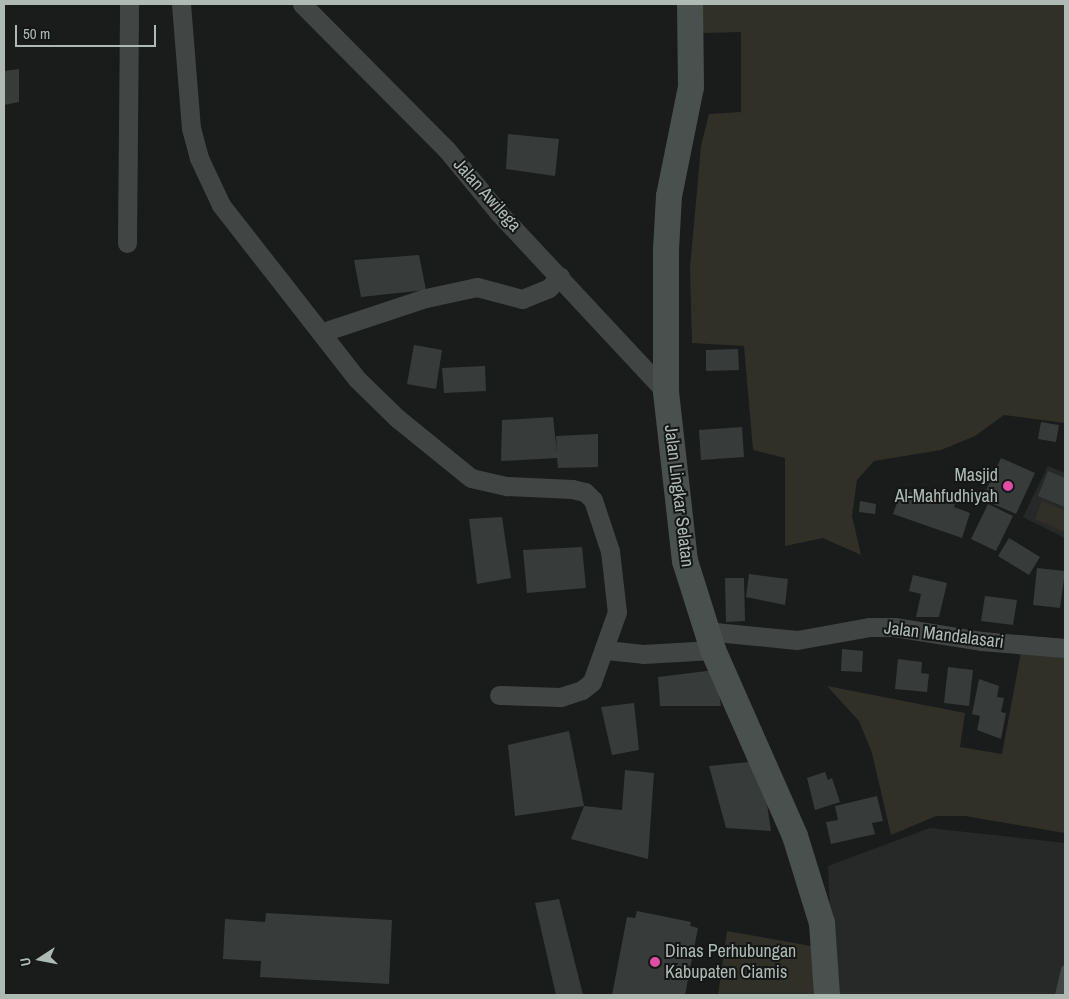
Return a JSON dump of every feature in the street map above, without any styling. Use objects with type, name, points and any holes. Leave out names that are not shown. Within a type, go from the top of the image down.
[{"type":"street","points":[[127,243],[129,4]]},
{"type":"street","points":[[180,4],[184,77],[199,158],[221,205],[323,332],[357,379],[397,418],[471,478],[507,486],[572,489],[585,492],[593,500],[610,551],[616,586],[617,612],[606,650],[592,682],[582,690],[560,698],[499,695]]},
{"type":"street","name":"Jalan Awilega","points":[[302,4],[404,104],[666,392]]},
{"type":"street","name":"Jalan Lingkar Selatan","points":[[690,4],[692,87],[670,196],[666,250],[666,392],[685,561],[709,641],[795,836],[822,923],[827,995]]},
{"type":"street","points":[[323,332],[426,298],[478,287],[522,299],[549,288],[560,276]]},
{"type":"street","name":"Jalan Mandalasari","points":[[606,650],[643,654],[709,641],[797,640],[869,627],[894,627],[981,641],[1065,648]]},
{"type":"lane","points":[[1059,995],[1065,969]]},
{"type":"shaded area","points":[[702,4],[1065,4],[1065,423],[1004,415],[975,436],[941,450],[874,461],[857,480],[852,516],[861,555],[823,538],[785,546],[785,458],[753,450],[744,346],[692,343],[690,268],[701,146],[709,114],[741,112],[741,32],[702,33]]},
{"type":"shaded area","points":[[1048,466],[1065,473],[1065,538],[1023,517]]},
{"type":"shaded area","points":[[1042,501],[1065,511],[1065,532],[1035,519]]},
{"type":"shaded area","points":[[1022,647],[1065,654],[1065,833],[965,816],[936,816],[891,835],[872,753],[859,721],[827,686],[965,713],[960,747],[1002,754]]},
{"type":"shaded area","points":[[930,828],[1065,843],[1065,995],[834,995],[828,866]]},
{"type":"shaded area","points":[[727,931],[811,946],[820,995],[718,995]]},
{"type":"building","points":[[19,69],[19,102],[4,105],[4,71]]},
{"type":"building","points":[[508,134],[559,139],[555,176],[506,169]]},
{"type":"building","points":[[419,255],[426,290],[361,297],[354,260]]},
{"type":"building","points":[[414,345],[442,350],[436,389],[407,384]]},
{"type":"building","points":[[738,349],[739,370],[706,371],[706,350]]},
{"type":"building","points":[[485,366],[486,391],[444,393],[442,368]]},
{"type":"building","points":[[553,417],[557,453],[556,436],[598,434],[598,467],[558,468],[557,458],[501,461],[502,420]]},
{"type":"building","points":[[1041,422],[1059,425],[1056,442],[1038,439]]},
{"type":"building","points":[[742,427],[744,457],[701,460],[699,430]]},
{"type":"building","name":"Masjid Al-Mahfudhiyah","points":[[1001,458],[1035,473],[1016,514],[982,499]]},
{"type":"building","points":[[1048,471],[1065,478],[1065,507],[1038,496]]},
{"type":"building","points":[[902,489],[930,499],[932,492],[956,500],[954,507],[970,513],[962,538],[893,514]]},
{"type":"building","points":[[860,501],[876,504],[875,514],[859,512]]},
{"type":"building","points":[[988,504],[1013,516],[996,551],[971,539]]},
{"type":"building","points":[[502,517],[511,578],[477,584],[469,519]]},
{"type":"building","points":[[1009,538],[1040,557],[1029,575],[998,556]]},
{"type":"building","points":[[582,547],[586,588],[527,593],[523,550]]},
{"type":"building","points":[[1037,568],[1065,571],[1060,608],[1033,605]]},
{"type":"building","points":[[749,574],[788,579],[785,605],[746,597]]},
{"type":"building","points":[[913,575],[947,583],[939,617],[916,617],[921,594],[909,591]]},
{"type":"building","points":[[725,578],[744,578],[745,621],[726,622]]},
{"type":"building","points":[[985,596],[1017,600],[1013,625],[981,621]]},
{"type":"building","points":[[842,649],[863,651],[862,672],[841,671]]},
{"type":"building","points":[[898,659],[922,662],[921,673],[929,674],[927,692],[895,689]]},
{"type":"building","points":[[948,667],[973,670],[969,706],[944,703]]},
{"type":"building","points":[[715,670],[721,706],[660,706],[658,677]]},
{"type":"building","points":[[979,679],[999,686],[997,697],[1004,698],[1001,712],[1006,713],[1001,739],[977,730],[980,716],[972,714]]},
{"type":"building","points":[[634,703],[639,750],[612,755],[601,707]]},
{"type":"building","points":[[569,731],[584,806],[515,816],[508,745]]},
{"type":"building","points":[[749,762],[766,797],[771,831],[726,828],[709,766]]},
{"type":"building","points":[[625,770],[654,773],[648,859],[571,839],[584,806],[622,810]]},
{"type":"building","points":[[825,772],[828,780],[832,778],[840,802],[815,810],[807,778]]},
{"type":"building","points":[[877,796],[883,821],[872,823],[875,834],[831,844],[826,822],[838,820],[835,806]]},
{"type":"building","points":[[559,899],[583,995],[556,995],[535,903]]},
{"type":"building","name":"Dinas Perhubungan Kabupaten Ciamis","points":[[637,911],[691,922],[690,926],[698,928],[685,995],[612,995],[627,917],[635,918]]},
{"type":"building","points":[[266,913],[392,920],[389,984],[260,977],[261,961],[223,959],[225,919],[265,922]]},
{"type":"place","name":"Masjid Al-Mahfudhiyah","points":[[1008,486]]},
{"type":"place","name":"Dinas Perhubungan Kabupaten Ciamis","points":[[655,962]]}]
